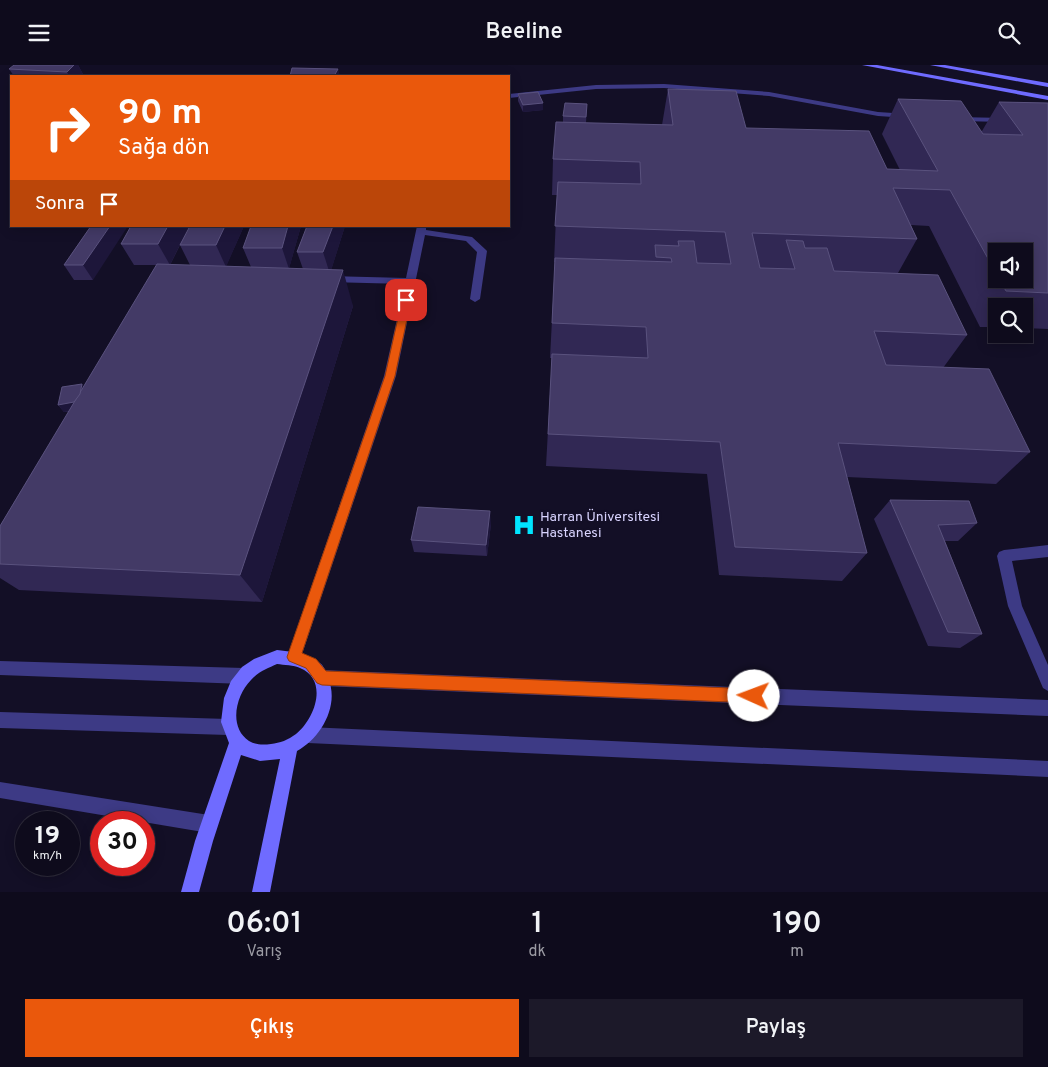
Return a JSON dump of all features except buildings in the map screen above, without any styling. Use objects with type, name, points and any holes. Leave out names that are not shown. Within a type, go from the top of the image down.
[{"type":"street","points":[[865,65],[1048,98]]},
{"type":"street","points":[[933,65],[1048,85]]},
{"type":"street","points":[[510,96],[596,87],[664,86],[769,94],[878,114],[914,117]]},
{"type":"street","points":[[951,119],[1019,120]]},
{"type":"street","points":[[294,657],[390,376],[422,229],[470,239],[482,251],[475,299]]},
{"type":"street","points":[[322,279],[410,281]]},
{"type":"street","points":[[1048,551],[1004,556],[1015,606],[1048,683]]},
{"type":"street","points":[[277,657],[294,657],[311,664],[322,678],[325,697],[320,718],[308,735],[290,748],[270,754],[252,752],[237,743],[228,727],[228,709],[233,692],[244,675],[260,664],[277,657]]},
{"type":"street","points":[[0,668],[244,675]]},
{"type":"street","points":[[322,678],[1048,708]]},
{"type":"street","points":[[0,720],[228,727]]},
{"type":"street","points":[[308,735],[1048,769]]},
{"type":"street","points":[[190,892],[204,841],[237,743]]},
{"type":"street","points":[[261,892],[290,748]]},
{"type":"street","points":[[0,790],[210,824]]},
{"type":"place","name":"Harran Üniversitesi Hastanesi","points":[[524,525]]},
{"type":"route","points":[[406,300],[390,376],[294,657],[311,664],[322,678],[754,696]]}]
